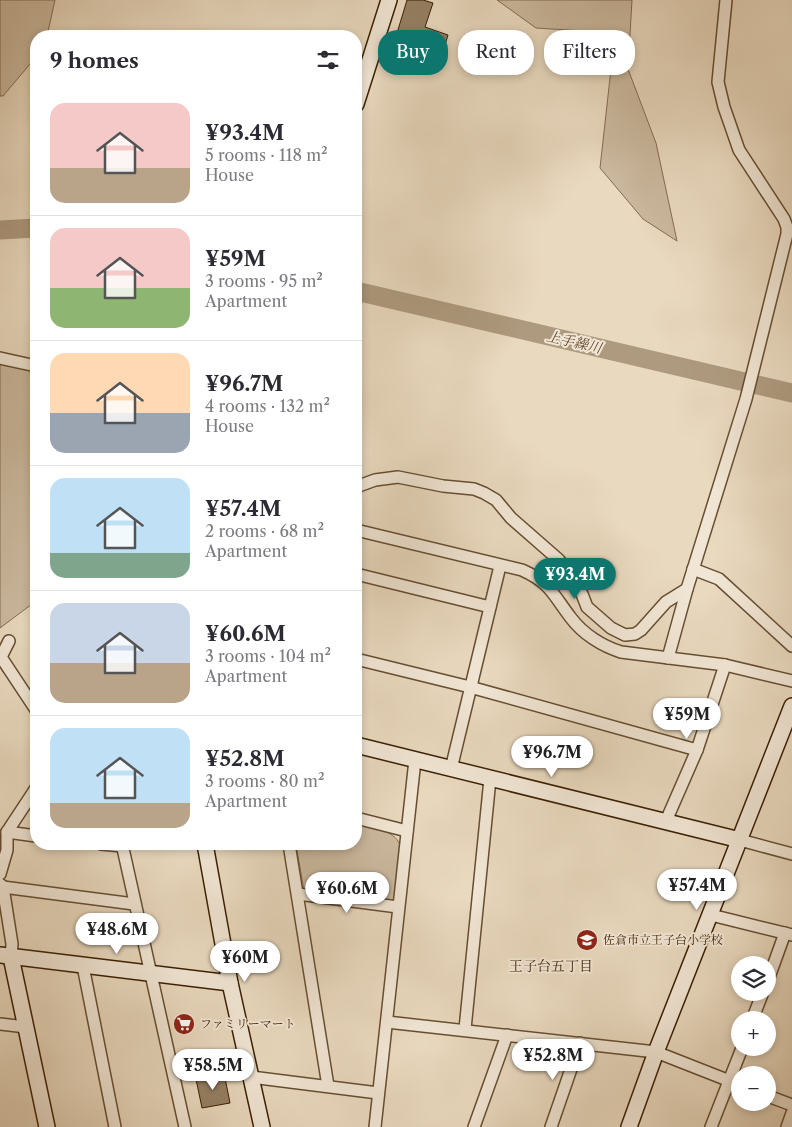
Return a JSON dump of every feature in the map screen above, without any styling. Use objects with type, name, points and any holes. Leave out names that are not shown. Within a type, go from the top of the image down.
[{"type":"street","points":[[362,85],[389,0]]},
{"type":"street","points":[[668,658],[693,569],[746,399],[787,234],[784,219],[739,150],[724,107],[718,82],[726,0]]},
{"type":"street","points":[[0,358],[30,365]]},
{"type":"street","points":[[362,485],[375,480],[398,477],[443,486],[474,489],[484,493],[496,500],[511,518],[559,560],[582,594],[587,607],[611,628],[625,634],[634,634],[641,630],[666,602],[687,589]]},
{"type":"street","points":[[362,532],[522,570],[546,584],[572,619],[587,634],[609,648],[621,652],[725,665],[792,680]]},
{"type":"street","points":[[451,768],[500,566]]},
{"type":"street","points":[[693,569],[719,579],[792,646]]},
{"type":"street","points":[[362,575],[490,607]]},
{"type":"street","points":[[9,641],[1,657],[30,701]]},
{"type":"street","points":[[362,660],[470,687],[697,750]]},
{"type":"street","points":[[666,821],[697,750],[725,665]]},
{"type":"street","points":[[629,1127],[656,1052],[792,706]]},
{"type":"street","points":[[362,747],[666,821],[792,854]]},
{"type":"street","points":[[375,1127],[415,760]]},
{"type":"street","points":[[465,1029],[490,779]]},
{"type":"street","points":[[0,874],[8,850],[7,832],[30,797]]},
{"type":"street","points":[[362,820],[407,831]]},
{"type":"street","points":[[7,832],[30,835]]},
{"type":"street","points":[[123,850],[185,1127]]},
{"type":"street","points":[[206,850],[230,984],[262,1127]]},
{"type":"street","points":[[290,850],[328,1086]]},
{"type":"street","points":[[47,1127],[26,1027],[5,956],[12,944],[1,886],[134,904]]},
{"type":"street","points":[[298,894],[398,907]]},
{"type":"street","points":[[711,915],[789,934],[776,962]]},
{"type":"street","points":[[5,956],[230,984]]},
{"type":"street","points":[[83,966],[115,1127]]},
{"type":"street","points":[[387,1022],[465,1029],[656,1052],[731,1082]]},
{"type":"street","points":[[0,1024],[26,1027]]},
{"type":"street","points":[[474,1127],[507,1035]]},
{"type":"street","points":[[550,1127],[580,1043]]},
{"type":"street","points":[[251,1077],[378,1093]]},
{"type":"street","points":[[711,1127],[731,1089]]},
{"type":"street","points":[[776,1099],[792,1105]]},
{"type":"street","points":[[787,1127],[792,1113]]},
{"type":"shaded area","points":[[0,0],[55,0],[48,30],[30,30],[30,64],[3,96],[0,96]]},
{"type":"shaded area","points":[[497,0],[632,0],[630,30],[536,28]]},
{"type":"shaded area","points":[[610,75],[630,75],[656,143],[677,241],[643,219],[600,168]]},
{"type":"shaded area","points":[[0,361],[30,371],[30,606],[0,628]]},
{"type":"shaded area","points":[[362,826],[387,832],[400,845],[395,898],[390,902],[304,891],[297,850],[362,850]]},
{"type":"building","points":[[407,0],[423,0],[433,3],[425,27],[434,30],[398,30]]},
{"type":"building","points":[[224,1073],[230,1103],[202,1108],[196,1079]]},
{"type":"waterway","name":"上手繰川","points":[[0,230],[30,228]]},
{"type":"waterway","name":"上手繰川","points":[[362,292],[792,393]]},
{"type":"place","name":"佐倉市立王子台小学校","points":[[587,940]]},
{"type":"place","name":"ファミリーマート","points":[[184,1024]]},
{"type":"district","name":"王子台五丁目","points":[[551,966]]}]
